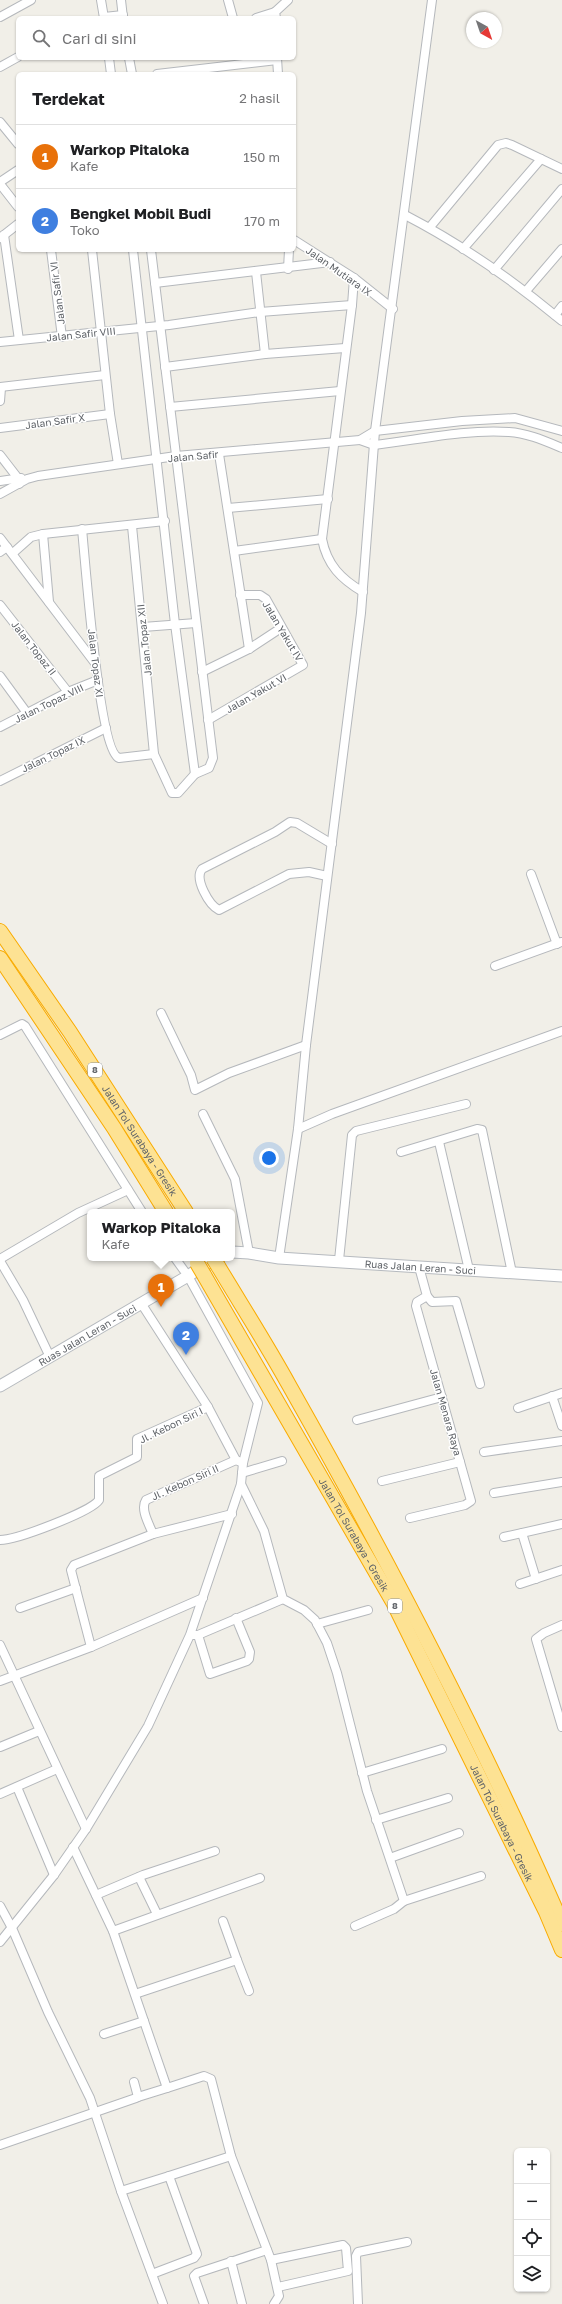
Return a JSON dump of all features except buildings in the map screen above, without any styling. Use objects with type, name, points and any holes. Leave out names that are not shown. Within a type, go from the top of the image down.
[{"type":"highway","name":"Jalan Tol Surabaya - Gresik","points":[[0,931],[70,1032],[184,1209]]},
{"type":"highway","name":"Jalan Tol Surabaya - Gresik","points":[[0,958],[114,1128],[164,1209]]},
{"type":"highway","name":"Jalan Tol Surabaya - Gresik","points":[[216,1261],[288,1383],[403,1591],[518,1824],[562,1924]]},
{"type":"highway","name":"Jalan Tol Surabaya - Gresik","points":[[198,1265],[393,1602],[546,1912],[562,1950]]},
{"type":"main road","name":"Ruas Jalan Leran - Suci","points":[[235,1252],[279,1258],[339,1260],[419,1267],[562,1276]]},
{"type":"main road","name":"Ruas Jalan Leran - Suci","points":[[0,1386],[141,1303],[216,1261]]},
{"type":"street","points":[[0,18],[31,0]]},
{"type":"street","points":[[101,0],[104,16]]},
{"type":"street","points":[[121,0],[123,16]]},
{"type":"street","points":[[228,0],[232,16]]},
{"type":"street","points":[[276,15],[288,0]]},
{"type":"street","points":[[279,1258],[298,1129],[306,1045],[364,592],[375,431],[393,309],[432,0]]},
{"type":"street","points":[[0,67],[16,58]]},
{"type":"street","points":[[109,60],[112,72]]},
{"type":"street","points":[[129,60],[132,72]]},
{"type":"street","points":[[185,72],[270,60]]},
{"type":"street","points":[[277,60],[278,72]]},
{"type":"street","points":[[0,122],[16,142]]},
{"type":"street","points":[[430,227],[498,145],[506,143],[512,145],[562,169]]},
{"type":"street","points":[[463,249],[541,159]]},
{"type":"street","points":[[16,171],[0,183],[16,205]]},
{"type":"street","points":[[494,270],[562,189]]},
{"type":"street","points":[[405,215],[430,227],[526,291],[562,321]]},
{"type":"street","points":[[16,226],[2,236],[19,340]]},
{"type":"street","name":"Jalan Mutiara IX","points":[[296,241],[354,278],[383,303],[393,309]]},
{"type":"street","points":[[526,291],[562,249]]},
{"type":"street","name":"Jalan Safir VI","points":[[51,252],[62,336]]},
{"type":"street","points":[[92,252],[105,375],[118,464]]},
{"type":"street","points":[[133,252],[175,624],[195,774],[209,768],[212,763],[151,252]]},
{"type":"street","points":[[288,269],[289,252]]},
{"type":"street","points":[[155,283],[288,269],[330,262]]},
{"type":"street","points":[[256,272],[265,354]]},
{"type":"street","points":[[354,278],[352,305],[322,539],[325,554],[332,567],[344,579],[364,592]]},
{"type":"street","name":"Jalan Safir VIII","points":[[0,342],[161,326],[260,312],[352,305]]},
{"type":"street","points":[[555,315],[562,306]]},
{"type":"street","points":[[165,367],[265,354],[346,348]]},
{"type":"street","points":[[0,401],[0,387],[105,375]]},
{"type":"street","points":[[170,407],[340,391]]},
{"type":"street","name":"Jalan Safir X","points":[[0,428],[110,414]]},
{"type":"street","points":[[360,440],[375,431],[462,421],[515,418],[562,432]]},
{"type":"street","points":[[360,440],[374,445],[464,434],[510,432],[528,435],[562,448]]},
{"type":"street","name":"Jalan Safir","points":[[0,481],[18,481],[176,456],[219,454],[360,440]]},
{"type":"street","points":[[219,454],[249,649]]},
{"type":"street","points":[[0,455],[18,481]]},
{"type":"street","name":"Jalan Safir","points":[[0,494],[18,481]]},
{"type":"street","points":[[228,508],[328,499]]},
{"type":"street","points":[[0,552],[10,550],[31,537],[43,534],[82,529],[132,526],[164,521]]},
{"type":"street","name":"Jalan Topaz XII","points":[[132,526],[143,627],[154,754],[172,793],[178,793],[195,774]]},
{"type":"street","name":"Jalan Topaz XI","points":[[82,529],[95,663],[106,728],[114,755],[117,758],[154,754]]},
{"type":"street","points":[[43,534],[49,602]]},
{"type":"street","points":[[0,538],[95,663]]},
{"type":"street","points":[[234,551],[322,539]]},
{"type":"street","name":"Jalan Yakut IV","points":[[240,595],[260,595],[266,599],[303,665]]},
{"type":"street","name":"Jalan Topaz II","points":[[0,605],[68,692]]},
{"type":"street","points":[[143,627],[196,623]]},
{"type":"street","points":[[202,672],[249,649],[281,628]]},
{"type":"street","name":"Jalan Yakut VI","points":[[208,720],[303,665]]},
{"type":"street","points":[[0,676],[27,713]]},
{"type":"street","name":"Jalan Topaz VIII","points":[[0,727],[68,692],[98,680]]},
{"type":"street","name":"Jalan Topaz IX","points":[[0,781],[106,728]]},
{"type":"street","points":[[328,876],[309,872],[289,874],[219,910],[202,887],[200,875],[202,869],[276,832],[290,822],[297,823],[332,844]]},
{"type":"street","points":[[495,966],[559,943],[531,874]]},
{"type":"street","points":[[161,1013],[191,1075],[195,1090],[229,1073],[306,1045]]},
{"type":"street","points":[[0,1034],[22,1024],[25,1026],[140,1209]]},
{"type":"street","points":[[298,1129],[332,1114],[562,1031]]},
{"type":"street","points":[[339,1260],[352,1135],[356,1132],[466,1104]]},
{"type":"street","points":[[203,1114],[235,1179],[249,1253]]},
{"type":"street","points":[[401,1152],[439,1142],[477,1129],[483,1132],[512,1273]]},
{"type":"street","points":[[439,1142],[469,1270]]},
{"type":"street","points":[[50,1357],[23,1300],[0,1260],[78,1213],[128,1190]]},
{"type":"street","points":[[176,1261],[188,1276],[258,1403],[240,1461]]},
{"type":"street","points":[[419,1267],[427,1296],[432,1302],[456,1300],[480,1384]]},
{"type":"street","name":"Jalan Menara Raya","points":[[410,1518],[470,1503],[416,1306],[417,1302],[427,1296]]},
{"type":"street","points":[[0,1942],[54,1875],[86,1829],[148,1726],[194,1635],[203,1598],[241,1484],[242,1473],[240,1461],[208,1407],[141,1303]]},
{"type":"street","points":[[518,1408],[562,1393]]},
{"type":"street","points":[[552,1396],[562,1426]]},
{"type":"street","points":[[357,1420],[442,1397]]},
{"type":"street","name":"Jl. Kebon Siri I","points":[[0,1540],[18,1537],[86,1510],[99,1500],[99,1476],[137,1457],[137,1439],[208,1407]]},
{"type":"street","points":[[484,1452],[562,1441]]},
{"type":"street","name":"Jl. Kebon Siri II","points":[[153,1534],[143,1509],[143,1504],[146,1500],[240,1461]]},
{"type":"street","points":[[242,1473],[282,1461]]},
{"type":"street","points":[[382,1481],[460,1462]]},
{"type":"street","points":[[494,1493],[562,1482]]},
{"type":"street","points":[[241,1484],[264,1531],[283,1599],[304,1610],[317,1624],[327,1643],[337,1673],[362,1773],[376,1820],[404,1901]]},
{"type":"street","points":[[91,1647],[71,1570],[74,1565],[153,1534],[232,1514]]},
{"type":"street","points":[[504,1537],[562,1524]]},
{"type":"street","points":[[522,1533],[536,1579]]},
{"type":"street","points":[[520,1584],[562,1570]]},
{"type":"street","points":[[20,1608],[76,1588]]},
{"type":"street","points":[[0,1681],[91,1647],[203,1598]]},
{"type":"street","points":[[194,1635],[283,1599]]},
{"type":"street","points":[[317,1624],[368,1610]]},
{"type":"street","points":[[194,1635],[210,1674],[246,1661],[249,1659],[250,1652],[236,1618]]},
{"type":"street","points":[[562,1625],[544,1633],[536,1639],[562,1727]]},
{"type":"street","points":[[0,1645],[86,1829]]},
{"type":"street","points":[[0,1747],[39,1731]]},
{"type":"street","points":[[362,1773],[442,1749]]},
{"type":"street","points":[[0,1794],[57,1769]]},
{"type":"street","points":[[17,1787],[54,1875]]},
{"type":"street","points":[[376,1820],[448,1798]]},
{"type":"street","points":[[390,1858],[459,1833]]},
{"type":"street","points":[[73,1847],[113,1931],[167,2088]]},
{"type":"street","points":[[96,1895],[139,1877],[215,1851]]},
{"type":"street","points":[[355,1926],[394,1909],[404,1901],[482,1876]]},
{"type":"street","points":[[139,1877],[157,1914]]},
{"type":"street","points":[[113,1931],[260,1878]]},
{"type":"street","points":[[0,1906],[12,1928],[48,2012],[88,2092],[121,2192],[163,2304]]},
{"type":"street","points":[[223,1921],[249,1991]]},
{"type":"street","points":[[135,1994],[237,1960]]},
{"type":"street","points":[[104,2034],[144,2021]]},
{"type":"street","points":[[0,2145],[95,2114],[138,2097],[204,2076],[211,2079],[232,2156],[271,2260],[279,2296],[274,2304]]},
{"type":"street","points":[[134,2082],[138,2097]]},
{"type":"street","points":[[121,2192],[232,2156]]},
{"type":"street","points":[[152,2274],[194,2258],[197,2254],[169,2176]]},
{"type":"street","points":[[358,2304],[356,2256],[358,2252],[407,2242]]},
{"type":"street","points":[[271,2260],[343,2245],[346,2248],[348,2271],[278,2287]]},
{"type":"street","points":[[204,2304],[194,2276],[199,2272],[267,2250]]},
{"type":"street","points":[[231,2261],[242,2304]]},
{"type":"place","name":"Warkop Pitaloka","points":[[161,1307]]},
{"type":"place","name":"Bengkel Mobil Budi","points":[[186,1355]]}]
